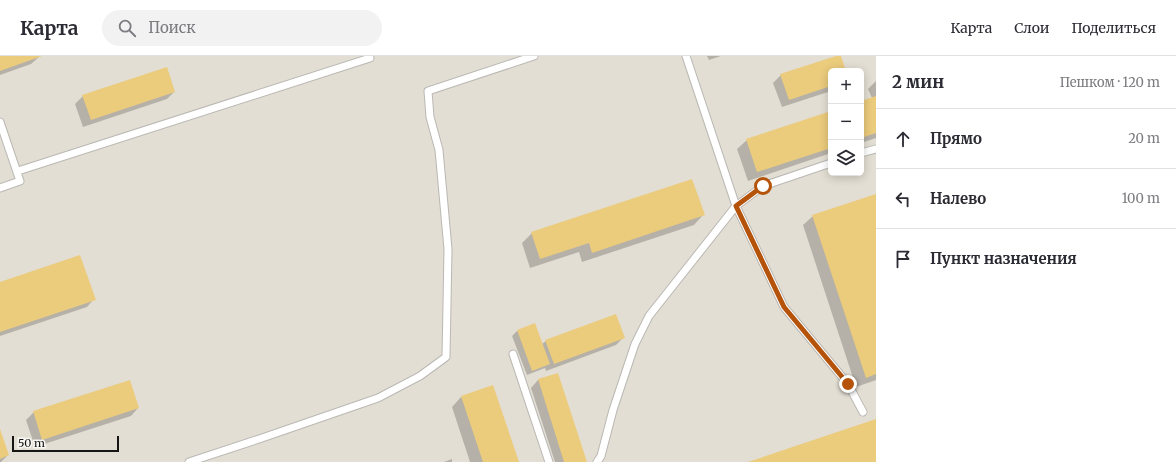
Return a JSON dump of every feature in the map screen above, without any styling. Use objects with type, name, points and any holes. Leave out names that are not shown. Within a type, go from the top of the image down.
[{"type":"lane","points":[[18,171],[370,58],[369,56]]},
{"type":"lane","points":[[188,462],[378,398],[420,376],[446,357],[448,249],[439,150],[430,117],[428,91],[534,56]]},
{"type":"lane","points":[[686,56],[736,206],[784,307],[848,384],[863,412]]},
{"type":"lane","points":[[0,122],[18,171],[20,181],[0,188]]},
{"type":"lane","points":[[864,152],[876,149]]},
{"type":"lane","points":[[597,462],[601,456],[613,410],[635,344],[649,316],[736,206],[763,186],[828,164]]},
{"type":"lane","points":[[514,354],[549,462]]},
{"type":"shaded area","points":[[0,56],[876,56],[876,462],[0,462]]},
{"type":"building","points":[[0,56],[42,56],[0,71]]},
{"type":"building","points":[[836,56],[841,56],[845,68],[828,68],[828,87],[789,100],[780,74]]},
{"type":"building","points":[[167,67],[175,92],[91,120],[82,95]]},
{"type":"building","points":[[876,96],[876,133],[864,137],[864,104],[864,100]]},
{"type":"building","points":[[828,112],[828,149],[757,172],[746,139]]},
{"type":"building","points":[[692,179],[705,215],[592,253],[589,243],[540,259],[531,232]]},
{"type":"building","points":[[876,194],[876,374],[866,378],[812,215]]},
{"type":"building","points":[[80,255],[96,300],[0,332],[0,282]]},
{"type":"building","points":[[616,314],[625,338],[554,364],[545,340]]},
{"type":"building","points":[[535,323],[550,364],[532,371],[517,330]]},
{"type":"building","points":[[558,373],[587,462],[564,462],[538,379]]},
{"type":"building","points":[[130,380],[139,408],[42,440],[33,411]]},
{"type":"building","points":[[493,385],[519,462],[483,462],[461,396]]},
{"type":"building","points":[[876,419],[876,462],[748,462]]},
{"type":"building","points":[[0,429],[9,455],[0,459]]},
{"type":"route","points":[[763,186],[736,206],[784,307],[848,384]]}]
